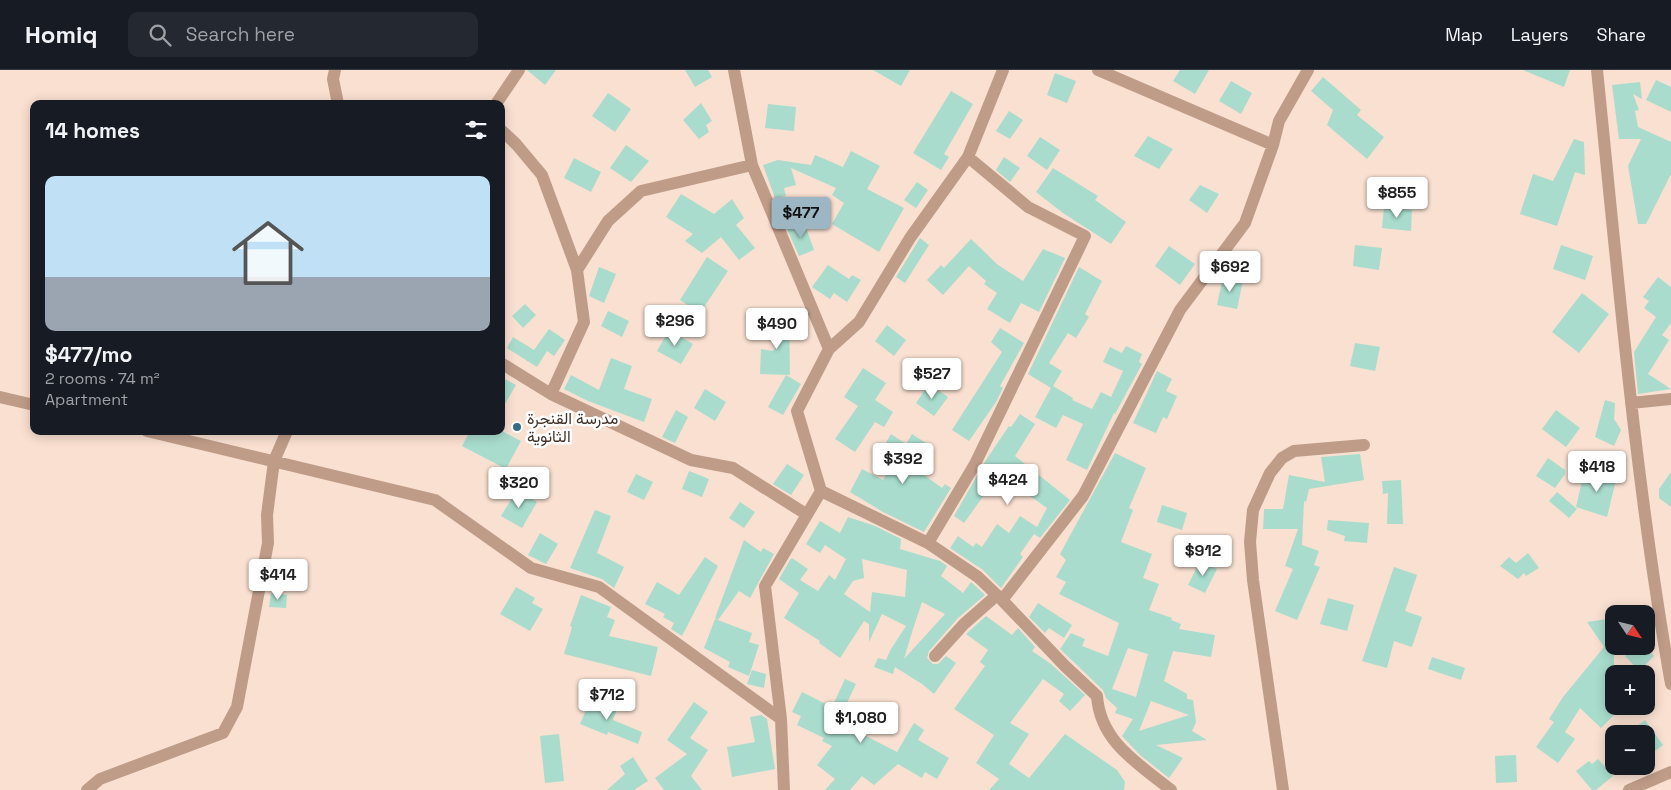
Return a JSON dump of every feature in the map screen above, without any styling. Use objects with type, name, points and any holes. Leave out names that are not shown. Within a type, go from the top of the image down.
[{"type":"street","points":[[335,70],[333,79],[337,100]]},
{"type":"street","points":[[499,100],[518,70]]},
{"type":"street","points":[[734,70],[752,165],[829,349]]},
{"type":"street","points":[[1003,70],[968,157],[910,238],[858,322],[829,349],[797,411],[821,491],[928,544],[978,577],[1097,696],[1098,712],[1118,748],[1171,790]]},
{"type":"street","points":[[1098,70],[1273,145]]},
{"type":"street","points":[[935,656],[964,624],[1000,598],[1083,496],[1180,310],[1246,223],[1273,145],[1278,121],[1308,70]]},
{"type":"street","points":[[1597,70],[1631,403],[1657,603],[1671,684]]},
{"type":"street","points":[[505,134],[542,175],[577,270],[584,322],[551,394]]},
{"type":"street","points":[[928,544],[975,464],[1085,236],[1028,207],[968,157]]},
{"type":"street","points":[[577,270],[608,221],[641,191],[752,165]]},
{"type":"street","points":[[505,365],[551,394],[691,460],[733,468],[806,514]]},
{"type":"street","points":[[0,397],[30,404]]},
{"type":"street","points":[[1631,403],[1671,399]]},
{"type":"street","points":[[164,435],[352,482],[434,500],[531,568],[599,587],[781,719]]},
{"type":"street","points":[[87,790],[100,779],[223,733],[237,707],[268,544],[267,515],[274,461],[285,435]]},
{"type":"street","points":[[1283,790],[1253,580],[1250,542],[1253,510],[1270,472],[1282,458],[1294,451],[1364,445]]},
{"type":"street","points":[[784,790],[781,719],[765,586],[821,491]]},
{"type":"street","points":[[1629,790],[1671,772]]},
{"type":"building","points":[[527,70],[556,70],[545,85]]},
{"type":"building","points":[[685,70],[708,70],[712,77],[695,87]]},
{"type":"building","points":[[873,70],[910,70],[901,86]]},
{"type":"building","points":[[1180,70],[1209,70],[1195,94],[1173,81]]},
{"type":"building","points":[[1523,70],[1570,70],[1564,87]]},
{"type":"building","points":[[1055,73],[1076,81],[1067,103],[1047,95]]},
{"type":"building","points":[[1323,77],[1361,110],[1357,115],[1384,137],[1367,159],[1327,125],[1333,110],[1311,91]]},
{"type":"building","points":[[1656,80],[1671,87],[1671,112],[1646,100]]},
{"type":"building","points":[[1231,81],[1252,93],[1241,114],[1219,101]]},
{"type":"building","points":[[1640,82],[1642,99],[1633,94],[1639,110],[1635,111],[1638,127],[1671,142],[1671,174],[1646,224],[1638,224],[1628,166],[1641,139],[1619,139],[1612,85]]},
{"type":"building","points":[[951,91],[973,104],[944,154],[949,157],[941,170],[913,153]]},
{"type":"building","points":[[608,93],[631,109],[615,132],[592,116]]},
{"type":"building","points":[[701,103],[712,121],[706,125],[709,132],[699,139],[683,120]]},
{"type":"building","points":[[768,104],[796,107],[794,131],[765,128]]},
{"type":"building","points":[[1009,111],[1023,120],[1010,139],[996,131]]},
{"type":"building","points":[[1148,136],[1173,149],[1159,169],[1134,156]]},
{"type":"building","points":[[1040,137],[1060,150],[1047,170],[1027,156]]},
{"type":"building","points":[[1574,139],[1584,142],[1585,175],[1575,172],[1557,226],[1520,214],[1533,174],[1553,181]]},
{"type":"building","points":[[626,145],[649,161],[631,182],[610,168]]},
{"type":"building","points":[[851,151],[880,166],[867,189],[904,208],[879,252],[832,224],[844,203],[832,195],[836,188],[791,168],[796,185],[784,188],[786,196],[775,198],[763,165],[778,160],[811,165],[815,155],[843,167]]},
{"type":"building","points":[[1004,157],[1020,168],[1010,182],[996,170]]},
{"type":"building","points":[[574,158],[601,172],[591,192],[564,178]]},
{"type":"building","points":[[1053,168],[1098,196],[1095,200],[1126,222],[1111,244],[1063,213],[1036,192]]},
{"type":"building","points":[[917,182],[928,190],[916,208],[904,200]]},
{"type":"building","points":[[1200,185],[1219,194],[1207,213],[1189,200]]},
{"type":"building","points":[[681,194],[714,214],[732,199],[744,218],[736,225],[755,248],[739,260],[721,237],[702,253],[685,241],[693,234],[666,217]]},
{"type":"building","points":[[1384,207],[1412,210],[1411,231],[1382,228]]},
{"type":"building","points":[[804,222],[814,250],[799,256],[787,229]]},
{"type":"building","points":[[920,238],[929,245],[905,283],[896,277]]},
{"type":"building","points":[[971,239],[998,265],[1023,281],[1043,249],[1065,258],[1039,312],[1021,303],[1010,323],[987,309],[997,293],[984,284],[986,281],[969,266],[943,295],[927,280],[941,265],[944,268]]},
{"type":"building","points":[[1355,245],[1382,248],[1379,270],[1353,266]]},
{"type":"building","points":[[1561,245],[1593,256],[1585,280],[1553,269]]},
{"type":"building","points":[[1169,246],[1195,264],[1180,285],[1155,266]]},
{"type":"building","points":[[707,257],[728,271],[700,313],[680,300]]},
{"type":"building","points":[[828,265],[849,279],[852,275],[861,280],[847,302],[834,293],[830,299],[812,287]]},
{"type":"building","points":[[599,267],[616,274],[604,303],[589,296]]},
{"type":"building","points":[[1079,267],[1102,281],[1085,314],[1089,317],[1076,338],[1068,333],[1049,363],[1062,371],[1053,386],[1073,398],[1072,400],[1092,409],[1101,392],[1111,397],[1123,371],[1103,362],[1110,347],[1122,353],[1126,346],[1142,354],[1139,362],[1142,364],[1114,413],[1087,470],[1066,460],[1083,424],[1063,415],[1056,428],[1035,417],[1051,388],[1028,374]]},
{"type":"building","points":[[1223,277],[1243,281],[1237,309],[1217,305]]},
{"type":"building","points":[[1658,277],[1671,287],[1671,323],[1662,335],[1669,340],[1648,374],[1671,389],[1638,394],[1634,352],[1656,317],[1644,308],[1649,301],[1643,297]]},
{"type":"building","points":[[1582,293],[1609,314],[1579,353],[1552,332]]},
{"type":"building","points":[[525,304],[536,315],[523,328],[512,316]]},
{"type":"building","points":[[608,311],[629,321],[622,337],[601,326]]},
{"type":"building","points":[[789,318],[790,375],[760,374],[761,349],[773,351],[783,336],[759,320]]},
{"type":"building","points":[[887,325],[906,340],[894,356],[875,341]]},
{"type":"building","points":[[1000,328],[1024,343],[1000,386],[1003,388],[996,402],[969,441],[952,430],[1002,352],[991,342]]},
{"type":"building","points":[[549,329],[565,340],[554,356],[547,351],[537,367],[507,348],[513,337],[534,350]]},
{"type":"building","points":[[669,330],[693,344],[681,364],[657,351]]},
{"type":"building","points":[[1355,343],[1380,347],[1375,371],[1350,366]]},
{"type":"building","points":[[611,358],[632,366],[624,389],[652,399],[644,422],[588,401],[564,389],[571,375],[599,390]]},
{"type":"building","points":[[863,368],[886,383],[875,400],[893,412],[884,427],[875,422],[855,452],[835,439],[858,406],[844,397]]},
{"type":"building","points":[[1157,371],[1172,379],[1166,391],[1177,396],[1167,419],[1163,417],[1156,433],[1133,423]]},
{"type":"building","points":[[786,375],[801,384],[783,415],[768,407]]},
{"type":"building","points":[[505,379],[516,385],[505,404]]},
{"type":"building","points":[[929,384],[948,397],[934,416],[916,403]]},
{"type":"building","points":[[705,389],[726,402],[715,421],[694,408]]},
{"type":"building","points":[[1605,400],[1615,403],[1614,419],[1621,430],[1614,446],[1595,437]]},
{"type":"building","points":[[676,410],[688,417],[675,443],[662,437]]},
{"type":"building","points":[[1556,410],[1580,428],[1566,447],[1542,429]]},
{"type":"building","points":[[1020,414],[1035,424],[1015,456],[1070,500],[1040,538],[1034,534],[1020,554],[1023,557],[1001,588],[983,570],[950,548],[958,536],[973,547],[976,543],[982,547],[997,524],[1009,533],[1020,516],[1037,527],[1047,508],[1023,491],[1021,494],[997,477],[964,523],[954,516],[986,460],[1009,426],[1011,427]]},
{"type":"building","points":[[505,433],[521,441],[506,469],[462,446],[468,435],[505,435]]},
{"type":"building","points":[[891,434],[906,444],[912,434],[932,447],[917,470],[942,488],[945,484],[951,488],[924,532],[883,512],[850,492],[862,469],[883,480],[893,463],[879,454]]},
{"type":"building","points":[[1115,453],[1146,468],[1129,508],[1133,510],[1121,542],[1152,554],[1143,578],[1159,584],[1149,610],[1172,618],[1171,620],[1181,624],[1179,629],[1215,635],[1211,657],[1173,651],[1164,681],[1187,694],[1187,699],[1193,700],[1196,722],[1192,731],[1207,740],[1156,745],[1183,758],[1169,778],[1140,755],[1122,736],[1133,719],[1115,713],[1117,708],[1106,698],[1103,690],[1060,649],[1071,633],[1085,639],[1082,646],[1108,656],[1119,623],[1059,594],[1066,582],[1056,577],[1066,560],[1060,554]],"holes":[[[1128,648],[1148,654],[1136,697],[1112,689]],[[1151,701],[1189,715],[1139,731]]]},
{"type":"building","points":[[1360,454],[1364,480],[1309,489],[1306,502],[1304,501],[1302,545],[1319,551],[1314,565],[1320,567],[1297,620],[1275,611],[1293,569],[1285,566],[1298,529],[1263,529],[1264,509],[1283,509],[1289,475],[1325,482],[1321,457]]},
{"type":"building","points":[[1548,458],[1565,470],[1565,474],[1555,488],[1536,476]]},
{"type":"building","points":[[787,464],[804,475],[791,495],[773,484]]},
{"type":"building","points":[[1594,468],[1617,476],[1607,517],[1576,507],[1582,481],[1590,481]]},
{"type":"building","points":[[689,471],[709,479],[702,497],[682,489]]},
{"type":"building","points":[[1671,472],[1671,507],[1659,498],[1659,489]]},
{"type":"building","points":[[636,474],[653,482],[644,500],[627,492]]},
{"type":"building","points":[[1401,480],[1403,524],[1387,524],[1388,493],[1383,494],[1382,481]]},
{"type":"building","points":[[517,490],[537,502],[522,528],[501,516]]},
{"type":"building","points":[[1557,492],[1577,509],[1569,518],[1549,501]]},
{"type":"building","points":[[740,502],[755,512],[744,528],[729,518]]},
{"type":"building","points":[[1162,505],[1187,513],[1182,530],[1157,522]]},
{"type":"building","points":[[595,510],[611,516],[597,553],[624,567],[614,588],[602,579],[570,568]]},
{"type":"building","points":[[848,517],[875,526],[901,539],[900,549],[940,561],[947,566],[941,576],[963,593],[971,582],[985,595],[958,618],[929,651],[927,658],[933,664],[938,664],[946,656],[956,663],[934,694],[895,667],[893,674],[874,667],[878,658],[886,660],[906,626],[882,614],[869,642],[869,624],[864,621],[840,658],[819,643],[820,641],[784,618],[799,593],[779,579],[790,560],[792,558],[808,569],[800,580],[818,591],[829,575],[835,580],[846,559],[825,545],[820,553],[806,544],[820,521],[840,533]],"holes":[[[862,559],[907,570],[905,597],[872,592],[870,612],[844,594],[853,581],[864,578]],[[922,602],[945,614],[904,659],[913,629]]]},
{"type":"building","points":[[1328,520],[1369,523],[1367,543],[1344,541],[1345,536],[1327,530]]},
{"type":"building","points":[[540,533],[558,544],[546,564],[528,555]]},
{"type":"building","points":[[744,540],[761,552],[763,548],[774,554],[750,598],[739,591],[718,620],[715,618]]},
{"type":"building","points":[[1528,553],[1539,568],[1526,576],[1524,573],[1518,579],[1500,566],[1509,557],[1516,563]]},
{"type":"building","points":[[705,557],[718,566],[682,636],[671,629],[674,623],[663,617],[665,614],[645,604],[657,582],[679,595]]},
{"type":"building","points":[[1200,561],[1217,569],[1205,593],[1188,585]]},
{"type":"building","points":[[1394,567],[1417,575],[1405,611],[1422,617],[1412,647],[1394,641],[1387,668],[1362,661]]},
{"type":"building","points":[[516,587],[535,598],[532,603],[543,609],[530,631],[500,614]]},
{"type":"building","points":[[271,593],[287,595],[286,608],[269,607]]},
{"type":"building","points":[[581,595],[611,607],[607,617],[615,620],[609,636],[658,647],[651,676],[564,654],[572,627],[570,626]]},
{"type":"building","points":[[1328,598],[1354,605],[1347,631],[1320,624]]},
{"type":"building","points":[[1038,603],[1072,625],[1064,638],[1049,628],[1045,633],[1029,617]]},
{"type":"building","points":[[986,616],[1012,635],[1018,628],[1035,647],[1032,651],[1051,664],[1085,695],[1070,711],[1059,701],[1064,694],[1043,679],[1010,723],[1029,734],[1009,764],[1029,778],[1065,734],[1117,770],[1125,782],[1124,790],[989,790],[999,779],[976,763],[994,735],[954,709],[985,666],[980,662],[988,650],[966,634]]},
{"type":"building","points":[[715,619],[752,633],[749,642],[759,645],[749,676],[728,667],[730,662],[704,648]]},
{"type":"building","points":[[1605,619],[1605,655],[1614,655],[1614,665],[1605,665],[1605,715],[1614,715],[1601,728],[1580,708],[1565,732],[1575,739],[1558,763],[1536,747],[1554,722],[1549,719],[1563,697],[1604,647],[1587,622]]},
{"type":"building","points":[[1625,656],[1654,656],[1645,665],[1633,665]]},
{"type":"building","points":[[1432,657],[1465,668],[1461,680],[1428,669]]},
{"type":"building","points":[[752,670],[766,674],[764,688],[747,684]]},
{"type":"building","points":[[845,679],[856,684],[845,707],[871,721],[864,735],[897,752],[914,723],[924,730],[918,740],[949,758],[937,779],[925,772],[922,778],[898,764],[874,785],[862,776],[850,790],[825,790],[835,779],[817,765],[832,746],[822,741],[824,738],[797,725],[801,716],[792,712],[802,692],[832,707]]},
{"type":"building","points":[[592,696],[618,707],[613,720],[642,732],[638,744],[608,732],[607,735],[580,724]]},
{"type":"building","points":[[694,702],[708,712],[690,738],[708,750],[691,776],[702,790],[664,790],[655,778],[687,754],[667,740]]},
{"type":"building","points":[[761,715],[767,719],[775,769],[732,777],[727,747],[755,742],[750,717]]},
{"type":"building","points":[[1645,720],[1649,725],[1638,725]]},
{"type":"building","points":[[559,734],[564,781],[545,783],[540,736]]},
{"type":"building","points":[[1655,734],[1663,745],[1655,751]]},
{"type":"building","points":[[1516,755],[1517,782],[1496,783],[1495,756]]},
{"type":"building","points":[[633,757],[648,781],[634,790],[607,790],[625,774],[620,766]]},
{"type":"building","points":[[1598,759],[1605,767],[1605,775],[1613,776],[1596,790],[1592,790],[1576,771],[1589,761],[1592,764]]},
{"type":"place","name":"مدرسة القنجرة الثانوية","points":[[517,427]]}]
